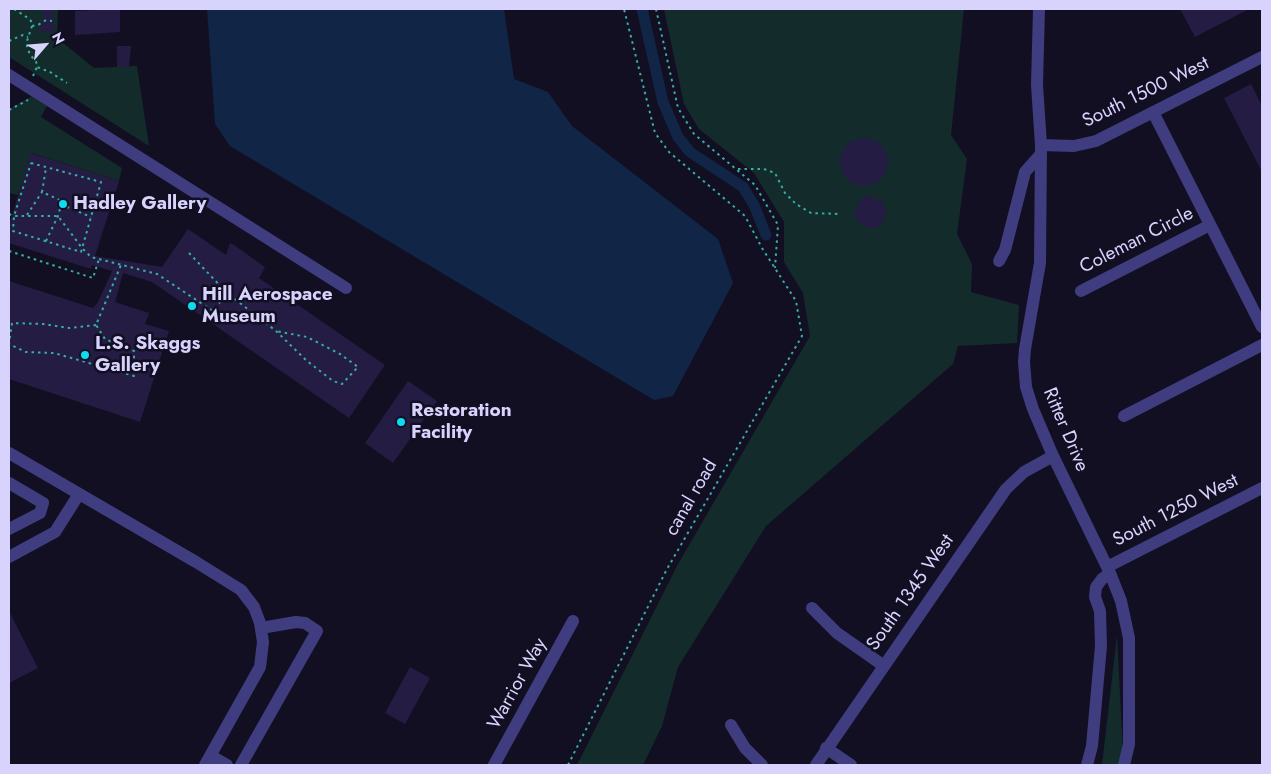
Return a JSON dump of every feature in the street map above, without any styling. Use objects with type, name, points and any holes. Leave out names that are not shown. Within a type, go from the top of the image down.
[{"type":"street","name":"Ritter Drive","points":[[1039,9],[1036,85],[1041,150],[1040,263],[1024,362],[1026,387],[1052,456],[1109,570],[1121,601],[1129,638],[1128,744],[1124,765]]},
{"type":"street","name":"South 1500 West","points":[[1041,150],[1096,141],[1262,57]]},
{"type":"street","points":[[9,75],[346,288]]},
{"type":"street","points":[[1153,112],[1262,327]]},
{"type":"street","points":[[999,260],[1005,250],[1025,172],[1041,150]]},
{"type":"street","name":"Coleman Circle","points":[[1081,291],[1210,225]]},
{"type":"street","points":[[1124,416],[1262,345]]},
{"type":"street","points":[[9,453],[241,590],[254,607],[261,628],[260,667],[208,760],[227,765]]},
{"type":"street","name":"South 1345 West","points":[[816,765],[1006,489],[1024,472],[1052,456]]},
{"type":"street","points":[[9,483],[43,503],[40,513],[9,529]]},
{"type":"street","name":"South 1250 West","points":[[1109,570],[1262,488]]},
{"type":"street","points":[[9,557],[55,532],[79,494]]},
{"type":"street","points":[[1087,765],[1093,738],[1101,646],[1100,611],[1095,597],[1096,587],[1109,570]]},
{"type":"street","points":[[812,608],[837,633],[884,666]]},
{"type":"street","name":"Warrior Way","points":[[494,765],[573,621]]},
{"type":"street","points":[[241,765],[317,631],[306,623],[296,622],[261,628]]},
{"type":"street","points":[[731,726],[745,748],[762,765]]},
{"type":"street","points":[[826,748],[851,765]]},
{"type":"path","points":[[14,9],[28,18],[32,26],[26,41],[28,50],[37,67],[50,72],[66,83]]},
{"type":"path","name":"canal road","points":[[568,765],[667,569],[802,336],[796,301],[762,248],[746,216],[669,152],[656,133],[624,9]]},
{"type":"path","points":[[656,9],[678,108],[694,134],[755,185],[778,225],[775,268]]},
{"type":"path","points":[[32,26],[46,20],[52,21]]},
{"type":"path","points":[[9,41],[23,35],[28,37]]},
{"type":"path","points":[[9,110],[30,99]]},
{"type":"path","points":[[31,163],[101,182],[81,252],[13,231],[14,216],[31,163]]},
{"type":"path","points":[[27,214],[42,192],[46,168]]},
{"type":"path","points":[[738,170],[764,169],[775,173],[786,193],[796,204],[811,213],[840,214]]},
{"type":"path","points":[[42,192],[62,201],[65,206],[91,217]]},
{"type":"path","points":[[46,241],[58,216],[62,201]]},
{"type":"path","points":[[9,214],[14,216],[27,214],[58,216],[91,257],[157,274],[213,311],[227,293]]},
{"type":"path","points":[[9,251],[93,278],[99,259]]},
{"type":"path","points":[[189,252],[227,293],[333,381],[342,384],[358,367],[340,354],[307,337],[276,332]]},
{"type":"path","points":[[96,325],[121,265]]},
{"type":"path","points":[[12,323],[43,324],[69,328],[96,325],[105,339],[134,350],[134,376],[54,353],[26,352],[9,344],[12,323]]},
{"type":"green space","points":[[9,9],[58,9],[57,38],[94,68],[137,66],[149,146],[9,57]]},
{"type":"green space","points":[[664,9],[964,9],[951,135],[967,159],[957,234],[972,264],[971,292],[1019,305],[1017,343],[958,346],[953,364],[766,526],[678,667],[662,726],[643,765],[577,765],[677,566],[810,336],[803,293],[784,262],[784,222],[754,173],[699,129],[684,104]]},
{"type":"green space","points":[[32,96],[47,106],[41,117],[122,168],[119,181],[32,153],[18,195],[9,193],[9,109]]},
{"type":"green space","points":[[1117,635],[1123,753],[1119,765],[1102,765]]},
{"type":"water","points":[[207,9],[504,9],[514,79],[548,92],[572,126],[718,239],[733,283],[673,396],[654,400],[230,146],[215,124]]},
{"type":"building","points":[[43,9],[53,9],[54,31],[40,32],[40,23],[44,23]]},
{"type":"building","points":[[120,9],[120,32],[75,35],[75,11]]},
{"type":"building","points":[[1180,9],[1249,9],[1195,37]]},
{"type":"building","points":[[117,46],[131,46],[129,67],[117,67]]},
{"type":"building","points":[[1251,84],[1262,106],[1262,172],[1224,98]]},
{"type":"building","points":[[864,138],[873,140],[881,145],[886,153],[888,162],[886,171],[881,179],[873,184],[864,186],[855,184],[847,179],[842,171],[840,162],[842,153],[847,145],[855,140]]},
{"type":"building","points":[[31,153],[119,181],[95,256],[162,267],[188,229],[226,255],[230,243],[265,267],[259,278],[385,365],[349,418],[152,282],[123,273],[115,302],[149,313],[145,324],[169,331],[140,422],[9,379],[9,281],[93,308],[98,302],[112,271],[92,265],[91,269],[9,243],[9,225]]},
{"type":"building","points":[[868,195],[883,202],[887,212],[884,221],[876,228],[861,225],[855,216],[859,202]]},
{"type":"building","name":"Restoration Facility","points":[[408,381],[437,401],[393,463],[365,443]]},
{"type":"building","points":[[9,611],[38,668],[9,683]]},
{"type":"building","points":[[410,667],[430,678],[405,724],[385,713]]},
{"type":"waterway","points":[[642,9],[663,102],[678,137],[690,152],[743,187],[754,205],[766,235]]},
{"type":"place","name":"Hadley Gallery","points":[[63,204]]},
{"type":"place","name":"Hill Aerospace Museum","points":[[192,306]]},
{"type":"place","name":"L.S. Skaggs Gallery","points":[[85,355]]},
{"type":"place","name":"Restoration Facility","points":[[401,422]]}]
